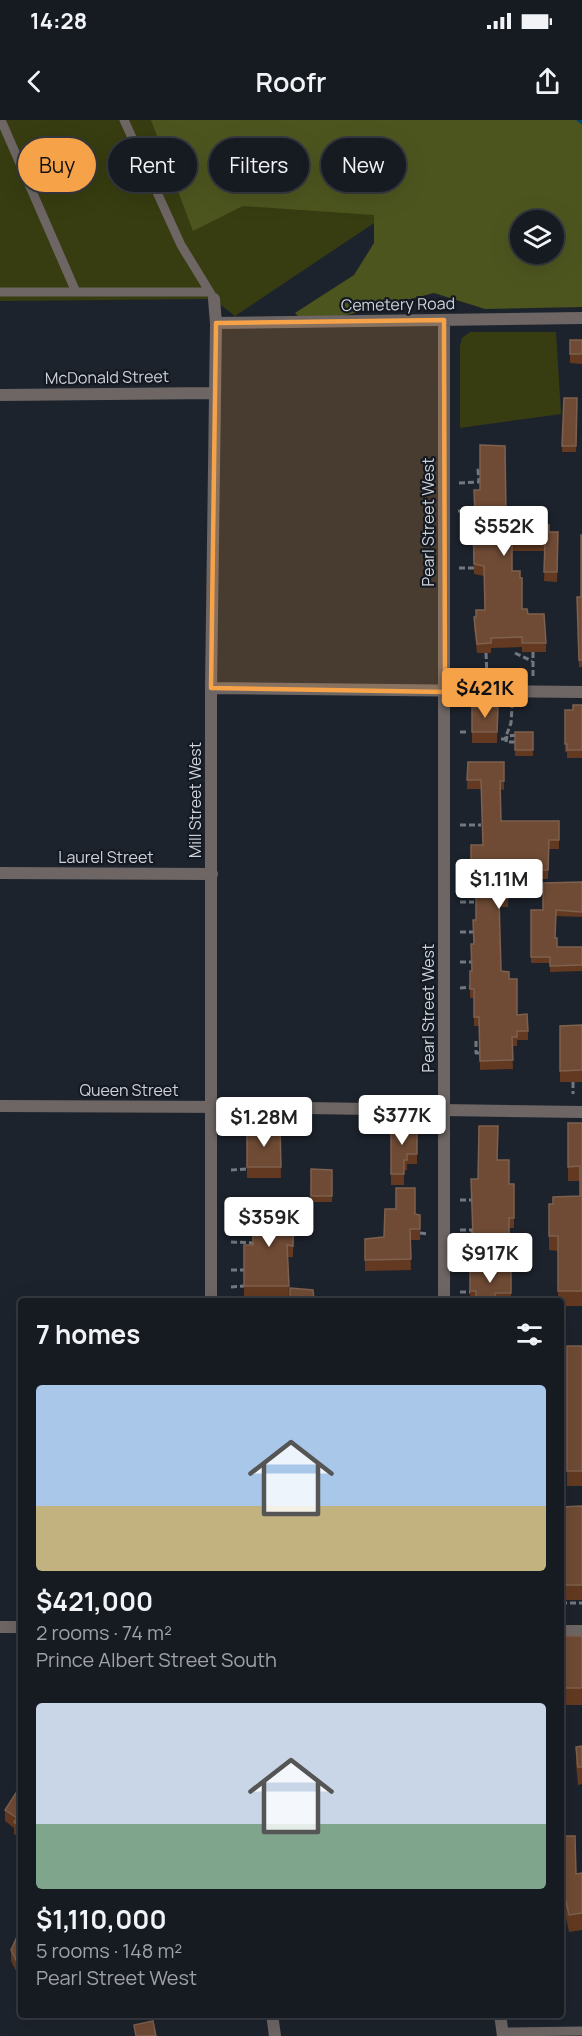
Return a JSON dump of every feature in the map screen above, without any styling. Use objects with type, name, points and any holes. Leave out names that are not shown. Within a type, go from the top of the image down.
[{"type":"street","name":"Mill Street West","points":[[211,1298],[212,688],[216,323],[212,295]]},
{"type":"street","name":"Cemetery Road","points":[[216,323],[582,318]]},
{"type":"street","name":"Pearl Street West","points":[[444,320],[444,1298]]},
{"type":"street","name":"McDonald Street","points":[[0,395],[214,393]]},
{"type":"street","points":[[212,688],[582,692]]},
{"type":"street","name":"Laurel Street","points":[[0,873],[212,874]]},
{"type":"street","name":"Queen Street","points":[[0,1106],[582,1112]]},
{"type":"street","points":[[0,1627],[18,1627]]},
{"type":"street","points":[[564,1630],[582,1631]]},
{"type":"street","points":[[273,2018],[275,2036]]},
{"type":"street","points":[[501,2018],[503,2034]]},
{"type":"lane","points":[[1,120],[76,292]]},
{"type":"lane","points":[[124,120],[181,245],[212,295]]},
{"type":"lane","points":[[0,292],[212,295]]},
{"type":"lane","points":[[503,2034],[582,2031]]},
{"type":"path","points":[[459,483],[479,482],[480,470]]},
{"type":"path","points":[[458,511],[475,511]]},
{"type":"path","points":[[459,568],[474,568]]},
{"type":"path","points":[[533,652],[533,678]]},
{"type":"path","points":[[486,653],[487,677]]},
{"type":"path","points":[[515,653],[533,661]]},
{"type":"path","points":[[512,707],[512,723],[506,742],[515,742]]},
{"type":"path","points":[[460,732],[469,732]]},
{"type":"path","points":[[501,739],[507,736],[522,735]]},
{"type":"path","points":[[460,825],[481,825]]},
{"type":"path","points":[[460,902],[474,902]]},
{"type":"path","points":[[460,932],[473,932]]},
{"type":"path","points":[[460,962],[471,962]]},
{"type":"path","points":[[460,988],[470,987]]},
{"type":"path","points":[[476,1041],[476,1053],[480,1053]]},
{"type":"path","points":[[573,1082],[573,1094]]},
{"type":"path","points":[[231,1170],[248,1169]]},
{"type":"path","points":[[460,1200],[471,1200]]},
{"type":"path","points":[[247,1216],[247,1230],[253,1229]]},
{"type":"path","points":[[460,1230],[472,1230],[473,1233]]},
{"type":"path","points":[[420,1233],[428,1234]]},
{"type":"path","points":[[231,1242],[259,1243]]},
{"type":"path","points":[[231,1270],[244,1270]]},
{"type":"path","points":[[231,1287],[245,1286]]},
{"type":"path","points":[[460,1292],[470,1292]]},
{"type":"path","points":[[564,1603],[582,1603]]},
{"type":"highlighted area","points":[[444,320],[445,692],[211,688],[216,323]]},
{"type":"green space","points":[[0,120],[377,120],[381,138],[321,138],[321,192],[392,192],[395,209],[235,316],[213,299],[0,301]]},
{"type":"green space","points":[[151,120],[582,120],[582,307],[485,309],[434,293],[307,325],[295,313],[354,275],[374,243],[374,215],[243,206],[193,231],[178,192],[197,192],[197,138],[158,138]]},
{"type":"green space","points":[[470,332],[556,332],[561,414],[460,428],[460,345],[462,338]]},
{"type":"building","points":[[570,340],[582,340],[582,354],[570,354]]},
{"type":"building","points":[[564,398],[577,398],[576,446],[562,446]]},
{"type":"building","points":[[480,445],[505,446],[506,515],[510,515],[510,523],[549,525],[549,532],[558,532],[557,572],[544,572],[545,542],[512,541],[512,571],[520,571],[520,578],[522,578],[522,609],[527,609],[528,614],[544,614],[546,643],[522,643],[522,637],[491,638],[491,643],[477,644],[474,617],[476,617],[476,610],[485,610],[484,566],[474,564],[474,490],[480,490]]},
{"type":"building","points":[[581,535],[582,660],[579,660],[577,597],[581,597]]},
{"type":"building","points":[[573,705],[582,705],[582,750],[567,750],[567,744],[565,744],[565,710],[573,710]]},
{"type":"building","points":[[472,707],[498,707],[497,732],[472,732]]},
{"type":"building","points":[[515,732],[533,732],[533,750],[515,750]]},
{"type":"building","points":[[468,762],[504,762],[504,781],[500,781],[501,821],[559,821],[559,840],[549,840],[548,870],[507,870],[508,898],[499,898],[501,971],[509,972],[509,979],[517,979],[517,1015],[527,1014],[528,1031],[517,1031],[517,1037],[512,1037],[513,1060],[480,1061],[479,1017],[474,1017],[474,989],[470,989],[470,971],[472,971],[471,944],[474,944],[473,920],[476,920],[476,866],[471,866],[471,845],[483,845],[481,780],[467,780]]},
{"type":"building","points":[[582,882],[582,912],[556,910],[555,938],[557,938],[557,947],[582,947],[582,965],[550,966],[550,957],[531,957],[531,910],[543,910],[543,883]]},
{"type":"building","points":[[582,1025],[582,1070],[560,1071],[560,1026]]},
{"type":"building","points":[[568,1123],[582,1123],[582,1291],[558,1291],[558,1236],[549,1236],[549,1204],[553,1204],[553,1197],[580,1196],[580,1166],[568,1167]]},
{"type":"building","points":[[391,1125],[417,1125],[417,1154],[407,1154],[407,1160],[404,1160],[404,1174],[391,1174]]},
{"type":"building","points":[[479,1126],[498,1126],[497,1160],[509,1160],[509,1184],[514,1184],[514,1218],[509,1218],[509,1236],[473,1236],[471,1179],[478,1179]]},
{"type":"building","points":[[280,1128],[281,1167],[247,1167],[247,1129]]},
{"type":"building","points":[[311,1169],[332,1170],[332,1196],[311,1196]]},
{"type":"building","points":[[396,1188],[415,1188],[415,1214],[420,1215],[420,1229],[410,1229],[411,1259],[365,1260],[365,1239],[384,1237],[385,1209],[396,1209]]},
{"type":"building","points":[[253,1208],[294,1209],[293,1246],[287,1245],[289,1286],[244,1286],[244,1245],[253,1245]]},
{"type":"building","points":[[470,1271],[511,1271],[511,1293],[495,1293],[495,1298],[476,1298],[476,1291],[470,1291]]},
{"type":"building","points":[[290,1288],[313,1290],[314,1298],[290,1298]]},
{"type":"building","points":[[567,1346],[582,1346],[582,1471],[567,1471]]},
{"type":"building","points":[[582,1506],[582,1585],[564,1585],[564,1507]]},
{"type":"building","points":[[564,1636],[582,1636],[582,1688],[564,1688]]},
{"type":"building","points":[[582,1746],[582,1767],[578,1767],[576,1747]]},
{"type":"building","points":[[18,1790],[18,1825],[14,1822],[17,1818],[5,1810]]},
{"type":"building","points":[[564,1836],[575,1836],[576,1874],[582,1873],[582,1913],[569,1915],[566,1901],[564,1901]]},
{"type":"building","points":[[18,1935],[18,1962],[11,1950]]},
{"type":"building","points":[[153,2021],[156,2036],[136,2036],[134,2025]]}]
